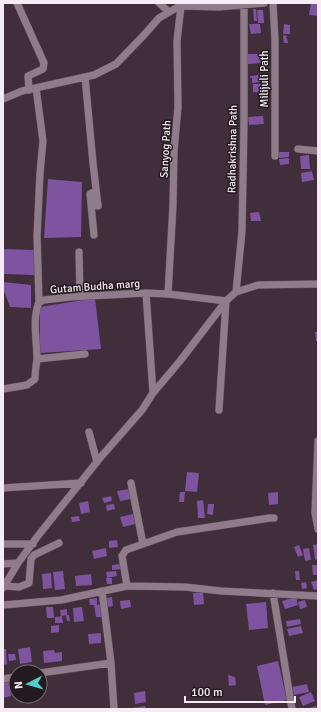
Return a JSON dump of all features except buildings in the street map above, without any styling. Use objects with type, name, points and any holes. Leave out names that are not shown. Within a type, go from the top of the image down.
[{"type":"street","points":[[18,3],[44,63],[43,69],[28,76],[33,89],[43,141],[37,236],[39,302]]},
{"type":"street","points":[[159,3],[169,12]]},
{"type":"street","points":[[3,99],[33,89],[94,75],[116,64],[158,18],[182,4],[219,7],[264,3]]},
{"type":"street","name":"Milijuli Path","points":[[273,3],[275,40],[275,156]]},
{"type":"street","name":"Sanyog Path","points":[[168,294],[173,205],[174,151],[178,107],[177,41],[182,4]]},
{"type":"street","name":"Radhakrishna Path","points":[[236,292],[242,223],[244,5]]},
{"type":"street","points":[[85,77],[98,206]]},
{"type":"street","points":[[298,149],[318,151]]},
{"type":"street","points":[[94,235],[90,194],[96,191]]},
{"type":"street","points":[[79,252],[80,296]]},
{"type":"street","points":[[3,587],[18,563],[98,462],[142,410],[153,393],[226,301],[236,292],[258,285],[318,284]]},
{"type":"street","points":[[146,293],[153,393]]},
{"type":"street","name":"Gutam Budha marg","points":[[3,389],[27,385],[35,379],[37,359],[36,309],[39,302],[44,300],[80,296],[146,293],[226,301]]},
{"type":"street","points":[[220,410],[226,301]]},
{"type":"street","points":[[37,359],[85,354]]},
{"type":"street","points":[[89,432],[98,462]]},
{"type":"street","points":[[318,441],[315,513],[318,529]]},
{"type":"street","points":[[3,488],[81,483]]},
{"type":"street","points":[[131,483],[143,544]]},
{"type":"street","points":[[127,586],[122,556],[126,550],[177,532],[274,518]]},
{"type":"street","points":[[3,587],[19,586],[29,583],[31,559],[34,555],[59,543]]},
{"type":"street","points":[[3,544],[33,544]]},
{"type":"street","points":[[3,564],[18,563]]},
{"type":"street","points":[[3,605],[61,600],[127,586],[185,586],[221,591],[318,596]]},
{"type":"street","points":[[102,591],[111,663],[114,709]]},
{"type":"street","points":[[273,593],[292,709]]},
{"type":"street","points":[[48,672],[111,663]]}]
